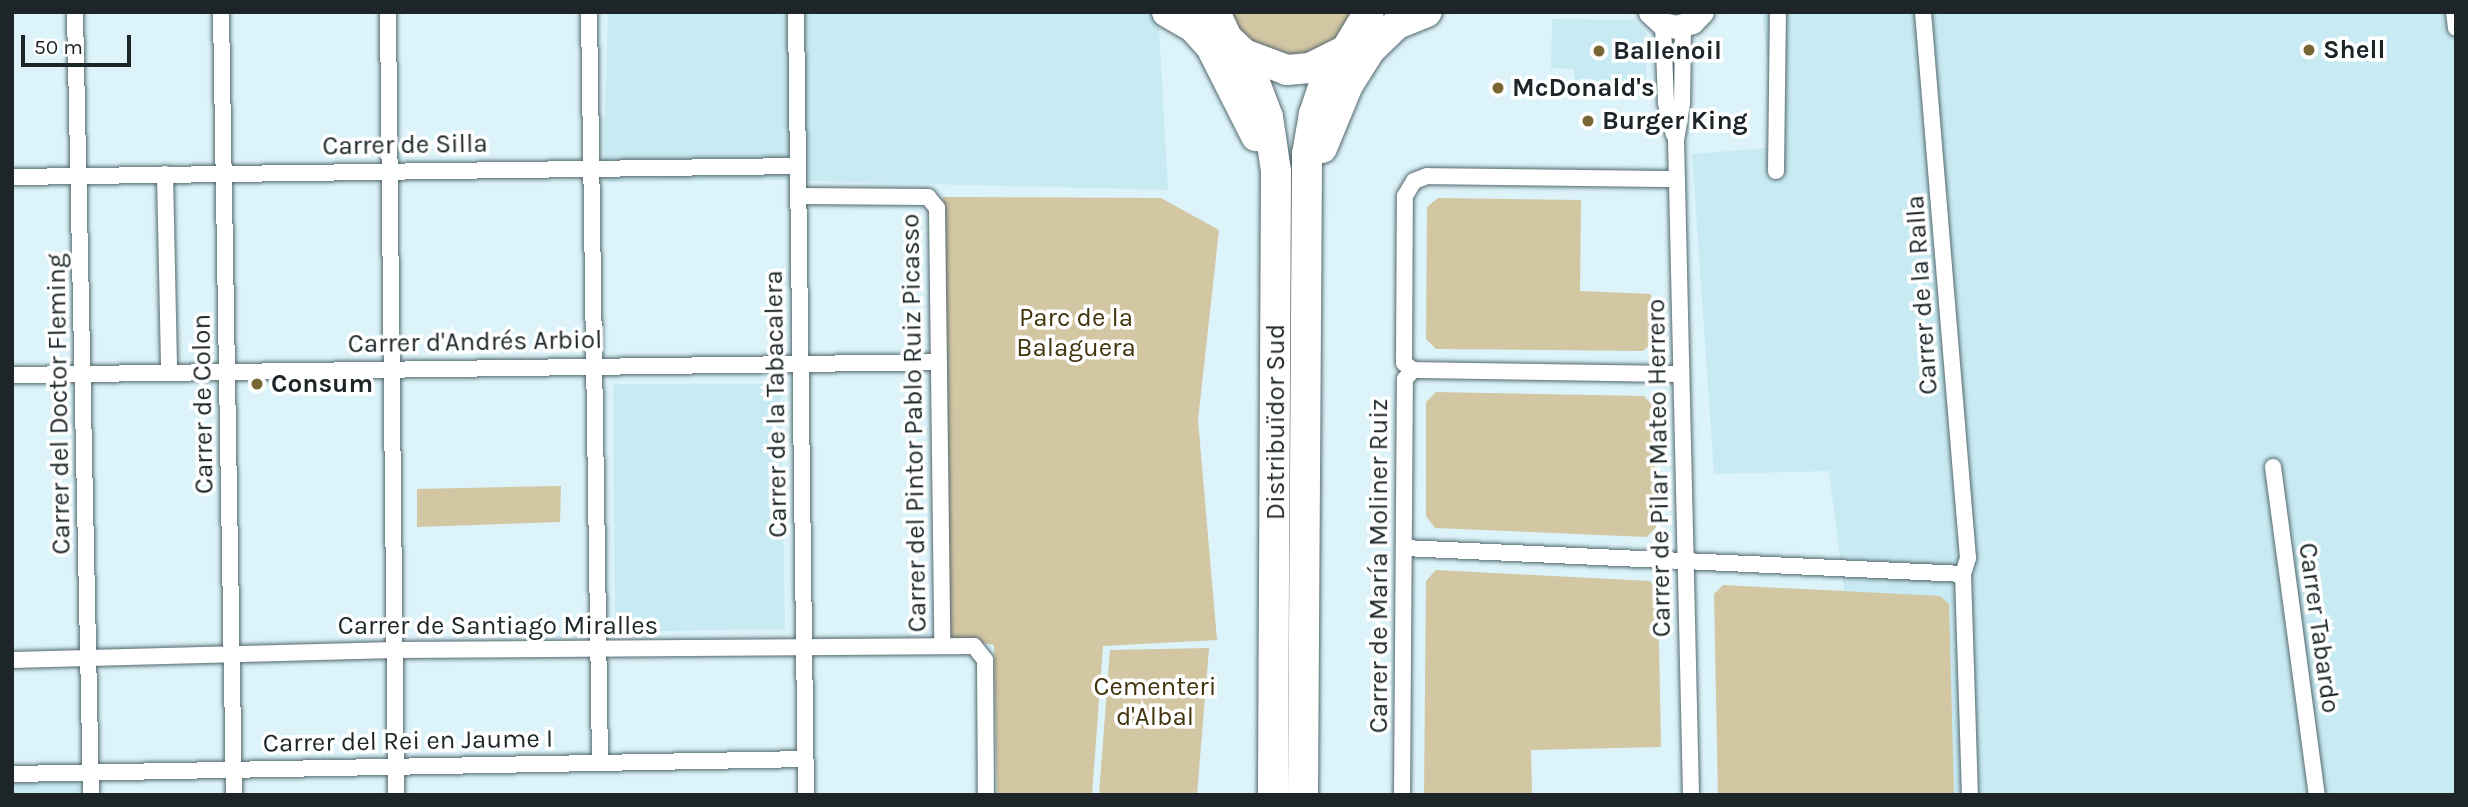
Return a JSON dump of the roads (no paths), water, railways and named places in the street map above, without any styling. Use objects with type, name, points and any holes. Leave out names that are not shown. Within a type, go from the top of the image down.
[{"type":"highway","points":[[1167,12],[1193,27],[1228,73],[1249,117],[1277,202]]},
{"type":"highway","points":[[1306,191],[1339,106],[1370,50],[1397,24],[1427,12]]},
{"type":"highway","name":"Distribuïdor Sud","points":[[1213,14],[1244,54],[1268,117],[1277,202],[1273,795]]},
{"type":"highway","points":[[1244,54],[1287,70],[1332,60],[1373,16]]},
{"type":"highway","name":"Distribuïdor Sud","points":[[1303,795],[1306,191],[1314,114],[1332,60]]},
{"type":"street","name":"Carrer del Doctor Fleming","points":[[75,12],[91,795]]},
{"type":"street","name":"Carrer de Colon","points":[[221,12],[234,654],[234,795]]},
{"type":"street","points":[[388,12],[396,795]]},
{"type":"street","points":[[589,12],[600,762]]},
{"type":"street","name":"Carrer de la Tabacalera","points":[[796,12],[806,795]]},
{"type":"street","points":[[1665,21],[1702,12]]},
{"type":"street","points":[[1776,172],[1778,12]]},
{"type":"street","name":"Carrer de la Ralla","points":[[1923,12],[1968,558],[1963,574],[1970,795]]},
{"type":"street","points":[[2454,12],[2456,28]]},
{"type":"street","name":"Carrer de Pilar Mateo Herrero","points":[[1665,21],[1666,103],[1676,139],[1691,795]]},
{"type":"street","name":"Carrer de Silla","points":[[12,177],[593,166],[798,166]]},
{"type":"street","points":[[165,173],[169,372]]},
{"type":"street","name":"Carrer de María Moliner Ruiz","points":[[1402,795],[1405,379],[1413,370],[1404,363],[1405,197],[1414,181],[1427,176],[1676,179]]},
{"type":"street","name":"Carrer del Pintor Pablo Ruiz Picasso","points":[[799,196],[934,200],[942,646]]},
{"type":"street","name":"Carrer d'Andrés Arbiol","points":[[12,375],[595,364],[939,362]]},
{"type":"street","points":[[1413,370],[1681,374]]},
{"type":"street","name":"Carrer Tabardo","points":[[2273,467],[2317,795]]},
{"type":"street","points":[[1404,548],[1963,574]]},
{"type":"street","name":"Carrer de Santiago Miralles","points":[[12,660],[394,650],[974,646],[982,651],[986,795]]},
{"type":"street","name":"Carrer del Rei en Jaume I","points":[[12,774],[805,759]]},
{"type":"place","name":"Shell","points":[[2309,50]]},
{"type":"place","name":"Ballenoil","points":[[1599,51]]},
{"type":"place","name":"McDonald's","points":[[1498,88]]},
{"type":"place","name":"Burger King","points":[[1588,121]]},
{"type":"place","name":"Consum","points":[[257,384]]},
{"type":"park label","name":"Parc de la Balaguera","points":[[1076,333]]},
{"type":"park label","name":"Cementeri d'Albal","points":[[1155,702]]}]
